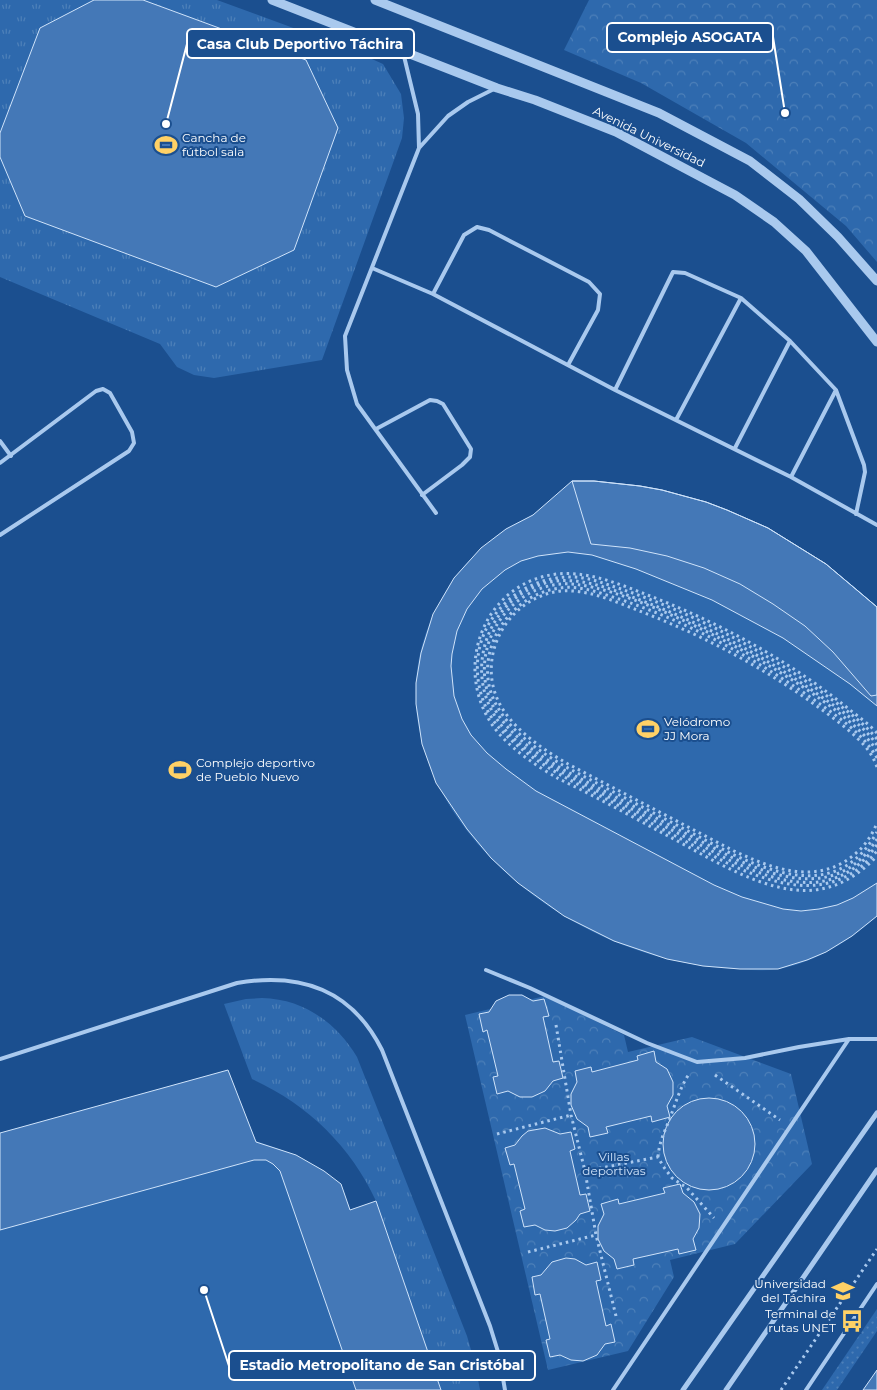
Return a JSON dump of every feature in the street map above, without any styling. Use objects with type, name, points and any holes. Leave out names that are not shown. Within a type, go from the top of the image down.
[{"type":"street","name":"Avenida Universidad","points":[[272,0],[497,88],[535,100],[616,132],[735,195],[774,222],[806,252],[877,342]]},
{"type":"street","name":"Avenida Universidad","points":[[375,0],[660,113],[750,161],[800,199],[838,237],[877,281]]},
{"type":"street","points":[[683,1390],[876,1116]]},
{"type":"street","points":[[726,1390],[877,1170]]},
{"type":"lane","points":[[403,50],[418,114],[419,148]]},
{"type":"lane","points":[[436,513],[357,404],[346,370],[346,336],[419,148],[448,116],[468,102],[497,88]]},
{"type":"lane","points":[[434,294],[464,234],[477,227],[489,230],[589,282],[600,294],[598,310],[568,365]]},
{"type":"lane","points":[[372,268],[434,294],[615,390],[735,448],[877,525]]},
{"type":"lane","points":[[615,390],[673,272],[685,273],[741,298],[790,341],[836,390],[864,465],[865,472],[856,514]]},
{"type":"lane","points":[[676,420],[741,298]]},
{"type":"lane","points":[[735,448],[790,341]]},
{"type":"lane","points":[[0,463],[96,392],[104,389],[110,393],[132,432],[134,443],[129,451],[0,535]]},
{"type":"lane","points":[[791,478],[836,390]]},
{"type":"lane","points":[[376,429],[430,400],[443,404],[471,449],[470,457],[422,495]]},
{"type":"lane","points":[[0,440],[11,456]]},
{"type":"lane","points":[[486,970],[530,988],[647,1043],[697,1062],[745,1058],[799,1046],[849,1039],[877,1039]]},
{"type":"lane","points":[[0,1059],[237,983],[256,981],[299,983],[320,987],[336,997],[361,1018],[382,1050],[490,1326],[499,1355],[505,1390]]},
{"type":"lane","points":[[613,1390],[849,1039]]},
{"type":"lane","points":[[806,1390],[877,1284]]},
{"type":"path","points":[[877,743],[838,702],[806,679],[739,638],[668,604],[589,577],[570,575],[551,577],[532,583],[519,590],[494,613],[479,643],[476,677],[480,696],[487,714],[514,745],[541,766],[560,777],[726,865],[780,885],[804,888],[833,884],[855,874],[866,865],[877,845]]},
{"type":"path","points":[[877,743],[835,706],[779,668],[737,643],[666,610],[593,584],[575,580],[556,581],[526,591],[511,602],[496,619],[489,631],[483,649],[481,676],[488,703],[500,723],[517,741],[562,773],[729,860],[754,871],[786,881],[799,883],[818,882],[835,878],[852,869],[866,858],[877,845]]},
{"type":"path","points":[[877,743],[793,681],[744,651],[700,628],[665,613],[592,587],[578,584],[561,584],[540,589],[528,595],[513,605],[501,618],[494,629],[488,645],[484,676],[490,697],[499,717],[519,738],[560,767],[731,857],[786,878],[817,879],[830,876],[854,864],[877,845]]},
{"type":"path","points":[[877,758],[861,736],[831,712],[767,669],[733,649],[690,628],[627,602],[591,590],[574,587],[562,588],[545,591],[530,598],[515,607],[507,616],[497,631],[491,646],[488,671],[493,696],[505,718],[530,742],[566,767],[732,854],[757,865],[787,874],[800,876],[817,875],[833,871],[848,864],[867,847],[877,845]]},
{"type":"path","points":[[877,762],[862,740],[799,691],[766,670],[698,633],[608,598],[574,589],[557,590],[542,594],[523,604],[511,614],[501,628],[494,643],[489,671],[493,692],[506,718],[523,734],[540,748],[567,765],[739,856],[788,873],[820,873],[840,866],[854,857],[868,842],[877,827]]},
{"type":"path","points":[[877,767],[870,754],[858,739],[829,715],[765,672],[698,635],[626,605],[590,594],[570,591],[554,592],[521,607],[500,632],[494,647],[491,671],[495,691],[503,710],[524,733],[568,764],[734,851],[758,862],[784,870],[800,873],[816,872],[836,866],[853,856],[869,838],[877,823]]},
{"type":"path","points":[[877,772],[869,755],[857,740],[796,694],[731,654],[670,625],[625,607],[578,593],[558,593],[546,596],[532,602],[516,614],[506,626],[497,644],[493,671],[497,694],[512,718],[525,732],[569,762],[746,855],[792,870],[812,870],[828,867],[842,861],[858,849],[870,834],[877,818]]},
{"type":"path","points":[[556,1025],[571,1115],[585,1171],[596,1235],[616,1316]]},
{"type":"path","points":[[708,1210],[687,1188],[672,1178],[662,1166],[658,1156],[659,1147],[679,1091],[697,1062],[790,1127]]},
{"type":"path","points":[[497,1134],[571,1115]]},
{"type":"path","points":[[585,1171],[658,1156]]},
{"type":"path","points":[[528,1252],[596,1235]]},
{"type":"path","points":[[781,1390],[877,1249]]},
{"type":"green space","points":[[0,0],[217,0],[345,47],[383,64],[401,94],[404,118],[402,138],[322,360],[214,378],[194,375],[177,367],[160,344],[0,277]]},
{"type":"green space","points":[[589,0],[877,0],[877,262],[846,226],[746,143],[641,83],[564,50]]},
{"type":"green space","name":"Velódromo JJ Mora","points":[[572,481],[616,484],[658,491],[698,501],[737,515],[774,532],[810,554],[844,578],[877,607],[877,916],[844,942],[819,956],[793,966],[772,970],[721,968],[700,966],[660,957],[601,936],[564,916],[524,888],[488,856],[458,819],[435,778],[420,735],[416,689],[423,643],[443,596],[463,567],[479,550],[507,528],[535,513]]},
{"type":"green space","name":"Villas deportivas","points":[[545,996],[624,1035],[628,1052],[692,1037],[791,1074],[812,1164],[735,1244],[670,1260],[674,1277],[628,1351],[548,1370],[465,1015]]},
{"type":"green space","points":[[246,999],[277,999],[291,1003],[317,1015],[339,1033],[357,1057],[467,1336],[480,1390],[441,1390],[376,1201],[354,1162],[309,1114],[272,1089],[252,1079],[224,1004]]},
{"type":"green space","points":[[228,1070],[256,1141],[296,1155],[324,1171],[341,1184],[350,1210],[376,1201],[441,1390],[0,1390],[0,1133]]},
{"type":"green space","points":[[877,1309],[877,1331],[837,1390],[822,1390]]},
{"type":"building","name":"Cancha de fútbol sala","points":[[94,0],[143,0],[306,60],[338,128],[294,250],[216,287],[25,216],[0,157],[0,133],[40,28]]},
{"type":"building","points":[[572,481],[594,481],[640,486],[706,502],[768,528],[826,564],[877,607],[877,706],[850,684],[783,638],[712,600],[636,569],[592,555],[568,552],[538,556],[521,561],[505,570],[482,589],[467,609],[457,631],[451,666],[454,696],[462,719],[471,735],[487,753],[536,791],[714,885],[742,897],[783,909],[801,911],[837,905],[853,898],[877,883],[877,916],[852,936],[826,952],[778,969],[740,969],[703,966],[667,959],[614,941],[564,916],[518,883],[491,858],[467,829],[436,783],[422,744],[416,704],[416,683],[421,653],[433,614],[454,578],[481,548],[506,529],[533,515]]},
{"type":"building","points":[[572,481],[594,481],[640,486],[706,502],[768,528],[826,564],[877,607],[877,695],[871,696],[833,652],[805,626],[740,584],[704,568],[667,556],[630,548],[591,544]]},
{"type":"building","points":[[509,995],[522,995],[533,1001],[544,999],[549,1016],[543,1017],[553,1062],[559,1061],[563,1078],[553,1081],[545,1091],[532,1097],[520,1097],[508,1091],[497,1094],[493,1077],[498,1076],[487,1030],[483,1032],[479,1014],[489,1012],[496,1001]]},
{"type":"building","points":[[654,1051],[656,1062],[667,1069],[673,1082],[673,1095],[667,1106],[670,1117],[652,1122],[651,1116],[606,1127],[608,1133],[590,1137],[588,1127],[577,1119],[571,1105],[571,1094],[577,1082],[575,1071],[591,1067],[592,1072],[638,1060],[637,1056]]},
{"type":"building","points":[[228,1070],[256,1142],[296,1155],[324,1171],[341,1184],[350,1210],[376,1201],[441,1390],[356,1390],[280,1171],[266,1160],[254,1160],[0,1230],[0,1133]]},
{"type":"building","points":[[709,1098],[726,1102],[741,1112],[751,1127],[755,1144],[751,1161],[741,1176],[726,1186],[709,1190],[692,1186],[677,1176],[667,1161],[663,1144],[667,1127],[677,1112],[692,1102]]},
{"type":"building","points":[[545,1128],[560,1134],[571,1132],[575,1149],[570,1151],[580,1195],[586,1194],[590,1211],[580,1214],[567,1228],[555,1231],[545,1230],[535,1225],[524,1227],[520,1211],[525,1209],[514,1164],[510,1165],[505,1148],[515,1145],[528,1131]]},
{"type":"building","points":[[680,1184],[683,1193],[694,1202],[700,1214],[699,1228],[693,1239],[696,1250],[679,1254],[678,1249],[633,1259],[634,1265],[617,1269],[614,1259],[604,1251],[598,1239],[598,1226],[604,1214],[601,1204],[618,1199],[619,1204],[665,1193],[663,1188]]},
{"type":"building","points":[[566,1258],[575,1259],[586,1265],[597,1262],[601,1280],[596,1281],[606,1326],[611,1324],[615,1342],[605,1344],[597,1355],[583,1361],[571,1360],[560,1355],[550,1357],[546,1340],[550,1339],[540,1294],[535,1295],[532,1277],[541,1275],[552,1262]]},
{"type":"building","points":[[877,1370],[877,1390],[863,1390]]},
{"type":"place","name":"Complejo ASOGATA","points":[[785,113]]},
{"type":"place","name":"Casa Club Deportivo Táchira","points":[[166,124]]},
{"type":"place","name":"Cancha de fútbol sala","points":[[166,145]]},
{"type":"place","name":"Velódromo JJ Mora","points":[[648,729]]},
{"type":"place","name":"Complejo deportivo de Pueblo Nuevo","points":[[180,770]]},
{"type":"place","name":"Estadio Metropolitano de San Cristóbal","points":[[204,1290]]},
{"type":"place","name":"Universidad del Táchira","points":[[843,1291]]},
{"type":"place","name":"Terminal de rutas UNET","points":[[852,1321]]}]
